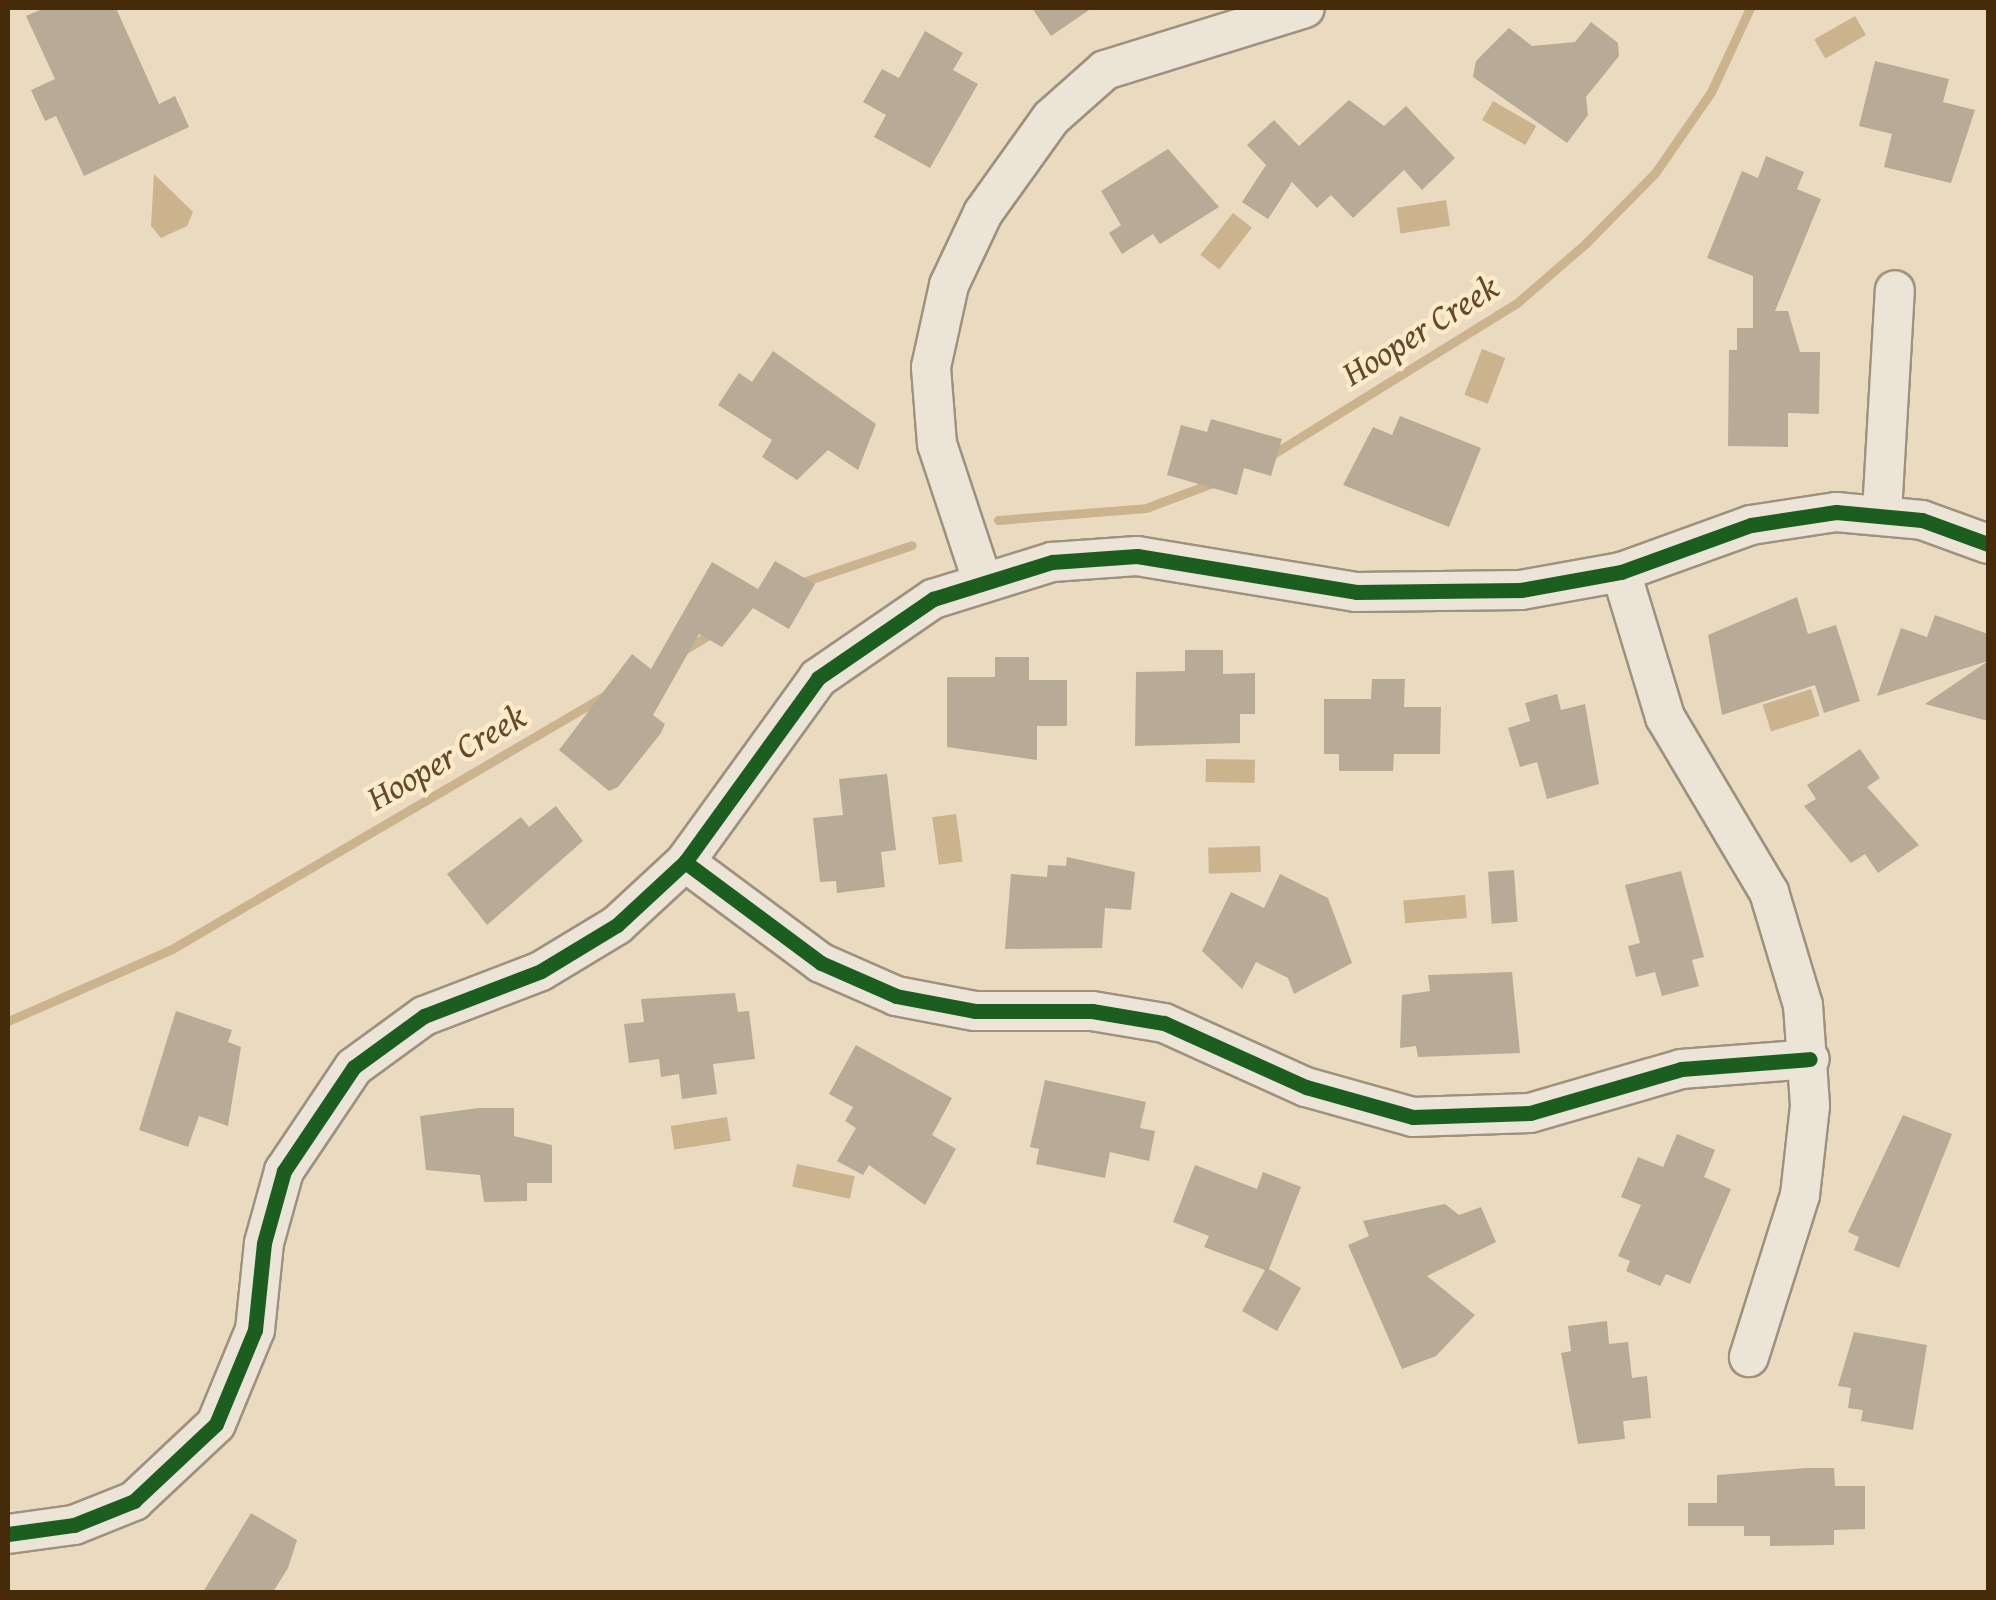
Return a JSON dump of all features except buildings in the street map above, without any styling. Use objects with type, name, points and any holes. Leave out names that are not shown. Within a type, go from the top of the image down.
[{"type":"street","points":[[982,580],[931,411],[936,328],[963,247],[1037,136],[1084,86],[1151,49],[1258,15],[1304,8]]},
{"type":"street","points":[[1882,513],[1895,290]]},
{"type":"street","points":[[8,1534],[74,1525],[134,1501],[216,1424],[255,1330],[264,1244],[284,1171],[354,1067],[424,1016],[578,950],[685,862],[818,678],[892,620],[982,580],[1137,556],[1415,595],[1522,590],[1621,572],[1777,519],[1882,513],[1988,544]]},
{"type":"street","points":[[1621,572],[1665,718],[1782,924],[1810,1059],[1800,1196],[1748,1357]]},
{"type":"street","points":[[685,862],[821,963],[896,996],[975,1012],[1092,1012],[1164,1023],[1339,1100],[1414,1118],[1511,1116],[1681,1069],[1810,1059]]},
{"type":"shaded area","points":[[1855,16],[1866,35],[1825,59],[1814,40]]},
{"type":"shaded area","points":[[1493,101],[1536,126],[1525,145],[1482,120]]},
{"type":"shaded area","points":[[154,174],[193,212],[187,226],[161,238],[151,226]]},
{"type":"shaded area","points":[[1446,200],[1450,226],[1401,234],[1397,208]]},
{"type":"shaded area","points":[[1233,213],[1252,228],[1219,270],[1200,255]]},
{"type":"shaded area","points":[[1482,349],[1505,358],[1488,404],[1464,395]]},
{"type":"shaded area","points":[[1811,689],[1820,716],[1771,731],[1762,705]]},
{"type":"shaded area","points":[[1206,759],[1255,760],[1255,783],[1206,782]]},
{"type":"shaded area","points":[[956,814],[963,862],[939,865],[932,817]]},
{"type":"shaded area","points":[[1260,846],[1261,872],[1209,874],[1208,848]]},
{"type":"shaded area","points":[[1465,895],[1467,918],[1405,923],[1403,900]]},
{"type":"shaded area","points":[[727,1117],[731,1141],[674,1150],[671,1126]]},
{"type":"shaded area","points":[[797,1164],[855,1176],[850,1199],[792,1186]]},
{"type":"waterway","name":"Hooper Creek","points":[[1270,456],[1518,302],[1586,243],[1655,173],[1711,92],[1750,8]]},
{"type":"waterway","name":"Hooper Creek","points":[[998,520],[1146,508],[1215,482]]},
{"type":"waterway","name":"Hooper Creek","points":[[797,584],[912,545]]},
{"type":"waterway","name":"Hooper Creek","points":[[684,650],[714,632]]},
{"type":"waterway","name":"Hooper Creek","points":[[8,1021],[172,949],[606,695]]},
{"type":"cycle path","points":[[8,1534],[74,1525],[134,1501],[216,1424],[255,1330],[264,1243],[284,1171],[354,1067],[424,1016],[541,971],[617,925],[685,862],[818,678],[933,599],[1052,562],[1137,556],[1356,592],[1521,590],[1621,572],[1751,525],[1836,512],[1922,520],[1988,544]]},
{"type":"cycle path","points":[[685,862],[821,963],[896,996],[975,1011],[1092,1011],[1164,1023],[1306,1087],[1413,1117],[1530,1113],[1681,1069],[1810,1059]]}]
